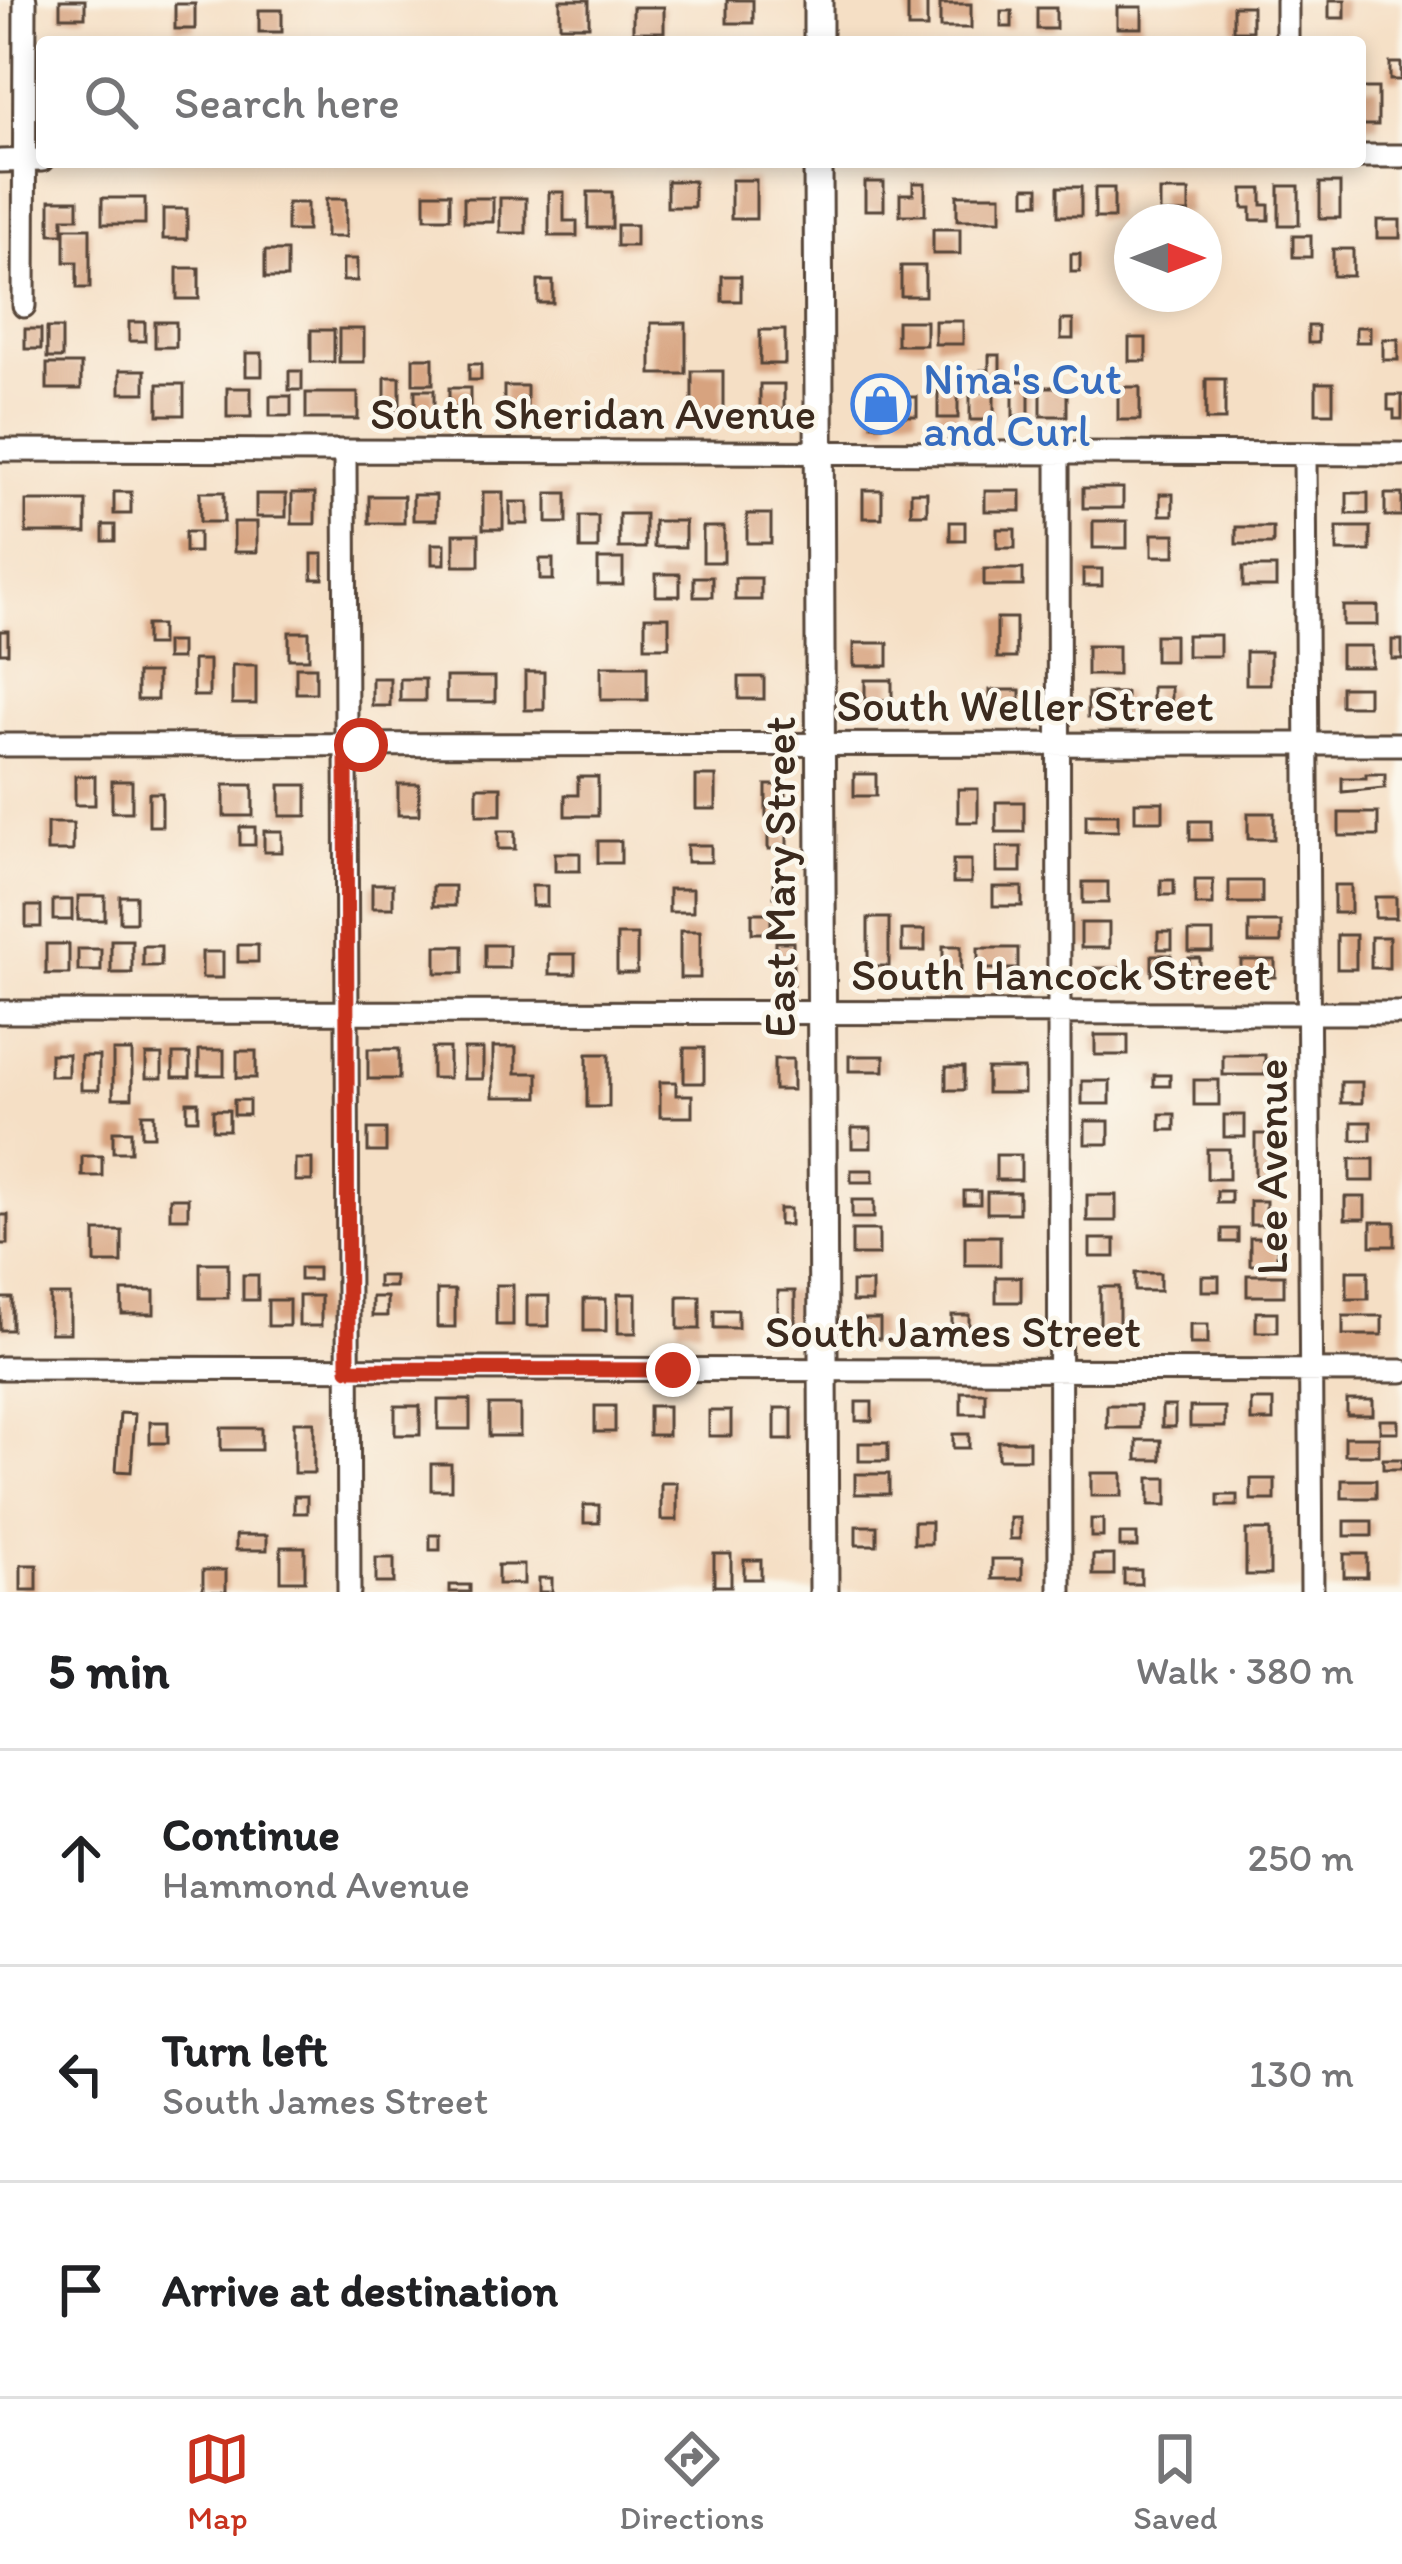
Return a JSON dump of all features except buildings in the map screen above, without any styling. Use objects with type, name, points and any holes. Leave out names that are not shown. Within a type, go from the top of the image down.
[{"type":"main road","points":[[818,0],[818,36]]},
{"type":"main road","name":"East Mary Street","points":[[818,168],[824,1592]]},
{"type":"street","points":[[24,306],[33,161],[25,0]]},
{"type":"street","points":[[1287,0],[1287,36]]},
{"type":"street","points":[[1366,156],[1402,156]]},
{"type":"street","points":[[0,161],[33,161]]},
{"type":"street","name":"South Sheridan Avenue","points":[[0,450],[1402,454]]},
{"type":"street","points":[[346,452],[349,1592]]},
{"type":"street","points":[[1058,454],[1060,1592]]},
{"type":"street","name":"Lee Avenue","points":[[1305,454],[1312,1592]]},
{"type":"street","name":"South Weller Street","points":[[0,746],[1402,744]]},
{"type":"street","name":"South Hancock Street","points":[[0,1012],[1402,1013]]},
{"type":"street","name":"South James Street","points":[[0,1368],[1402,1371]]},
{"type":"place","name":"Nina's Cut and Curl","points":[[881,404]]},
{"type":"route","points":[[361,745],[346,745],[348,1369],[673,1370]]}]
